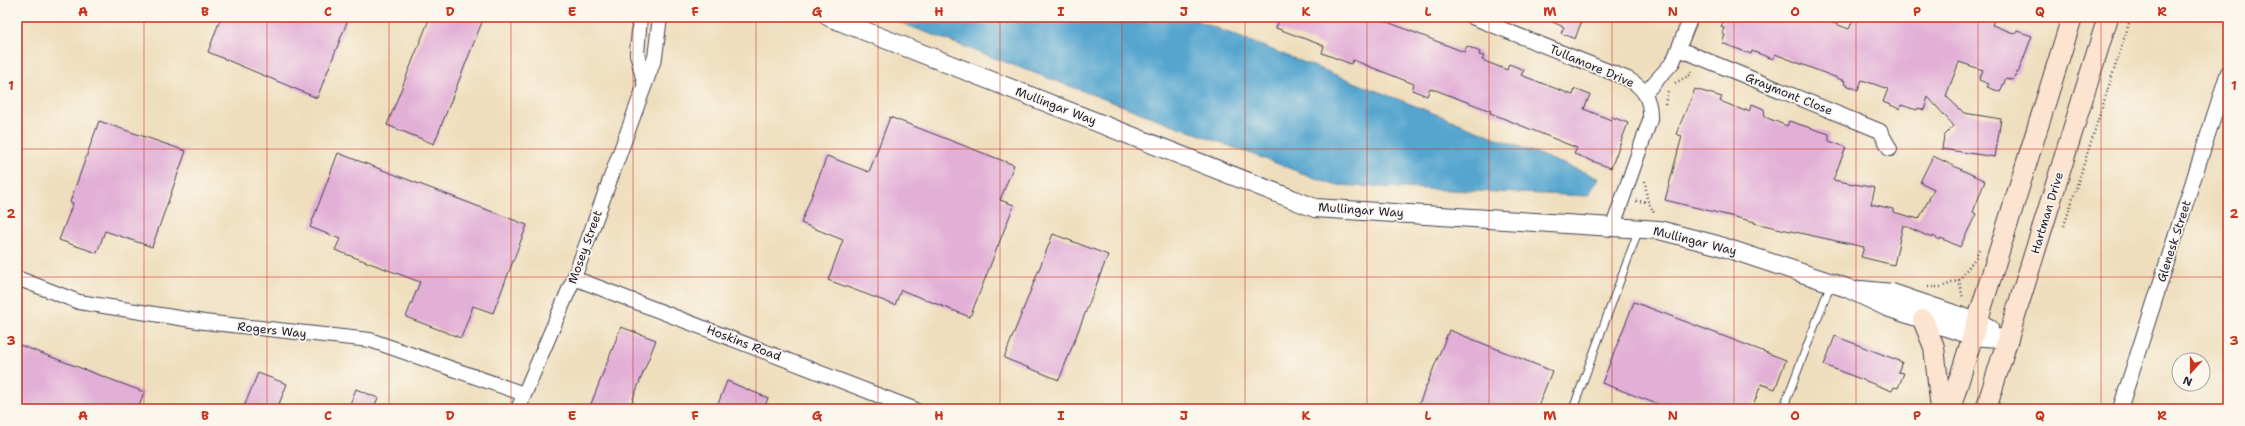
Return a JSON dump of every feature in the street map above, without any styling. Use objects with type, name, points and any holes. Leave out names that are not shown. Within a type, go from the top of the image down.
[{"type":"main road","points":[[1950,409],[1970,325],[2072,17]]},
{"type":"main road","name":"Hartman Drive","points":[[1986,409],[2108,17]]},
{"type":"main road","points":[[1923,320],[1934,347],[1941,409]]},
{"type":"street","points":[[640,17],[637,54],[644,82]]},
{"type":"street","name":"Mosey Street","points":[[518,409],[574,278],[644,82],[655,57],[660,17]]},
{"type":"street","name":"Mullingar Way","points":[[830,17],[1315,208],[1659,230],[1717,245],[1839,286],[1887,308],[1923,320],[1970,325]]},
{"type":"street","name":"Tullamore Drive","points":[[1472,17],[1490,20],[1628,79],[1638,84],[1645,93],[1651,105],[1650,120],[1613,226]]},
{"type":"street","points":[[1645,93],[1666,72],[1679,48],[1691,17]]},
{"type":"street","name":"Graymont Close","points":[[1679,48],[1880,131],[1890,149]]},
{"type":"street","name":"Glenesk Street","points":[[2120,409],[2228,72]]},
{"type":"street","name":"Rogers Way","points":[[17,278],[79,302],[204,322],[370,340],[524,394]]},
{"type":"street","name":"Hoskins Road","points":[[574,278],[914,409]]},
{"type":"street","name":"Mullingar Way","points":[[1839,286],[1892,294],[1970,325],[2009,338]]},
{"type":"lane","points":[[1572,409],[1639,228]]},
{"type":"lane","points":[[1783,409],[1839,286]]},
{"type":"path","points":[[2062,230],[2131,17]]},
{"type":"path","points":[[1665,107],[1668,90],[1672,85],[1690,75],[1698,56]]},
{"type":"path","points":[[1645,175],[1647,199],[1651,210],[1656,215]]},
{"type":"path","points":[[1920,286],[1941,287],[1959,280],[1970,325]]},
{"type":"water","points":[[885,17],[1188,17],[1599,178],[1588,196],[1334,185]]},
{"type":"building","points":[[221,17],[349,17],[317,98],[208,52]]},
{"type":"building","points":[[430,17],[484,17],[434,144],[387,125]]},
{"type":"building","points":[[1280,17],[1375,17],[1464,52],[1467,46],[1480,52],[1479,55],[1484,56],[1482,60],[1507,70],[1509,64],[1524,70],[1521,75],[1573,95],[1575,89],[1590,95],[1584,109],[1611,120],[1612,117],[1628,123],[1611,168],[1574,154],[1577,148],[1490,113],[1491,111],[1430,88],[1427,96],[1412,90],[1414,84],[1353,60],[1351,64],[1322,53],[1324,46],[1276,28]]},
{"type":"building","points":[[1541,17],[1583,17],[1575,39],[1561,33],[1564,27]]},
{"type":"building","points":[[1725,17],[1817,17],[1849,29],[1854,17],[1995,17],[1992,25],[2016,34],[2017,31],[2032,36],[2018,73],[2016,73],[2013,80],[2006,78],[2000,92],[1987,87],[1989,84],[1979,80],[1983,70],[1959,62],[1946,96],[1964,113],[2001,119],[1995,157],[1942,149],[1944,136],[1954,126],[1928,97],[1924,110],[1918,108],[1917,110],[1901,105],[1900,109],[1883,102],[1888,89],[1862,80],[1858,90],[1844,84],[1845,81],[1775,54],[1773,59],[1752,51],[1751,54],[1722,43],[1725,35],[1722,34],[1724,28],[1721,27]]},
{"type":"building","points":[[1695,89],[1722,97],[1720,101],[1745,111],[1746,109],[1749,111],[1752,104],[1764,109],[1765,117],[1787,126],[1789,121],[1829,134],[1829,141],[1846,147],[1833,180],[1875,188],[1871,204],[1893,209],[1893,212],[1919,219],[1934,189],[1920,182],[1933,156],[1985,181],[1973,212],[1976,214],[1960,247],[1941,238],[1940,240],[1933,236],[1932,238],[1903,225],[1894,265],[1861,257],[1864,247],[1754,223],[1755,222],[1665,200],[1682,136],[1676,134]]},
{"type":"building","points":[[890,117],[1014,165],[1000,200],[1014,205],[970,317],[901,290],[895,305],[828,280],[843,240],[801,223],[827,156],[869,172]]},
{"type":"building","points":[[99,121],[186,151],[152,247],[105,231],[97,253],[59,240],[73,203],[70,202]]},
{"type":"building","points":[[338,153],[527,225],[493,313],[473,306],[461,338],[406,317],[420,282],[335,250],[340,239],[310,227]]},
{"type":"building","points":[[1053,234],[1108,255],[1059,380],[1004,358]]},
{"type":"building","points":[[1634,302],[1786,360],[1775,389],[1761,384],[1752,409],[1670,409],[1602,383]]},
{"type":"building","points":[[621,327],[656,340],[629,409],[589,409]]},
{"type":"building","points":[[1449,330],[1552,371],[1537,409],[1417,409]]},
{"type":"building","points":[[1835,336],[1902,362],[1898,372],[1904,373],[1898,388],[1894,387],[1892,391],[1824,365]]},
{"type":"building","points":[[17,344],[144,392],[138,409],[17,409]]},
{"type":"building","points":[[258,373],[287,384],[277,409],[243,409]]},
{"type":"building","points":[[727,381],[768,398],[764,409],[716,409]]},
{"type":"building","points":[[356,389],[378,398],[373,409],[348,409]]}]
